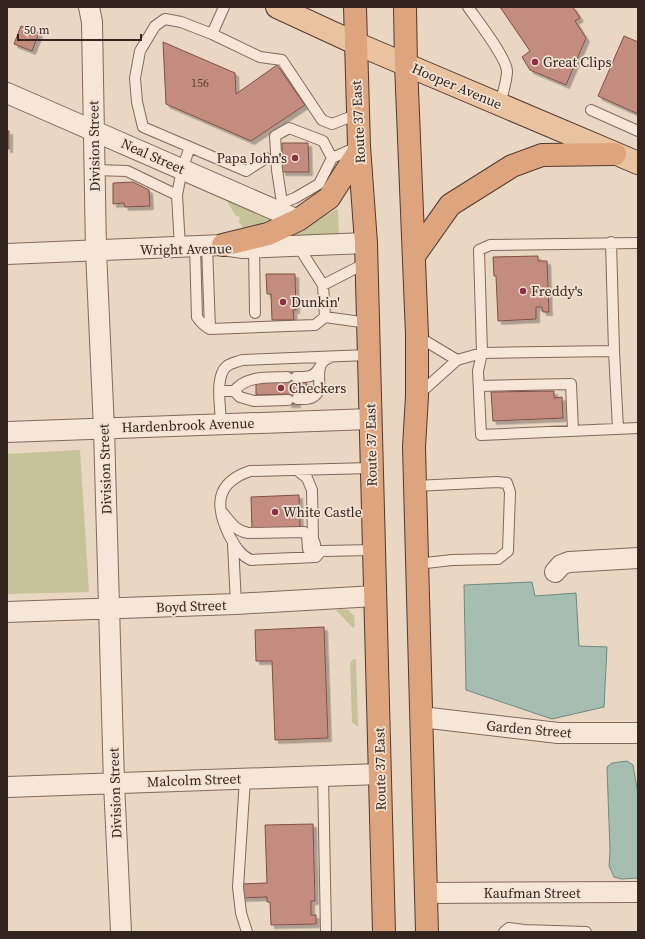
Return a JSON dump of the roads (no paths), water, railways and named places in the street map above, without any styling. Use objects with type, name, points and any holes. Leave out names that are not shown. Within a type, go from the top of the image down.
[{"type":"highway","name":"Route 37 East","points":[[354,7],[359,148],[366,253],[384,932]]},
{"type":"highway","points":[[405,7],[417,335],[417,396],[414,447],[427,932]]},
{"type":"highway","points":[[201,246],[268,234],[298,220],[330,198],[359,148]]},
{"type":"highway","points":[[414,256],[450,205],[512,166],[542,155],[615,154]]},
{"type":"main road","name":"Hooper Avenue","points":[[278,7],[355,43],[638,164]]},
{"type":"street","name":"Division Street","points":[[94,12],[96,251],[104,429],[114,783],[121,932]]},
{"type":"street","name":"Neal Street","points":[[7,93],[182,169],[280,207],[298,220]]},
{"type":"street","name":"Wright Avenue","points":[[7,254],[201,246],[254,248],[298,246],[366,253]]},
{"type":"street","name":"Hardenbrook Avenue","points":[[7,432],[370,419]]},
{"type":"street","points":[[555,572],[561,566],[569,562],[638,558]]},
{"type":"street","name":"Boyd Street","points":[[7,612],[236,604],[375,596]]},
{"type":"street","name":"Garden Street","points":[[421,717],[558,733],[638,733]]},
{"type":"street","name":"Malcolm Street","points":[[7,787],[380,774]]},
{"type":"street","name":"Kaufman Street","points":[[426,893],[638,892]]},
{"type":"lane","points":[[212,34],[224,7]]},
{"type":"lane","points":[[468,7],[492,41],[506,65],[507,71],[500,105]]},
{"type":"lane","points":[[266,158],[246,171],[143,127],[137,102],[135,78],[140,51],[155,26],[165,18],[181,22],[212,34],[260,57],[282,60],[322,120],[332,124],[358,114]]},
{"type":"lane","points":[[591,110],[638,131]]},
{"type":"lane","points":[[332,158],[323,141],[289,128],[275,136],[280,207],[319,184],[332,158],[359,148]]},
{"type":"lane","points":[[190,148],[182,169],[177,195],[201,246],[210,329],[315,325],[325,317],[368,323]]},
{"type":"lane","points":[[95,170],[127,171],[177,195]]},
{"type":"lane","points":[[611,242],[618,429]]},
{"type":"lane","points":[[638,243],[611,242],[490,245],[479,250],[482,353],[478,371],[481,435],[638,428]]},
{"type":"lane","points":[[298,246],[323,285],[325,317]]},
{"type":"lane","points":[[254,248],[255,313]]},
{"type":"lane","points":[[323,285],[366,253]]},
{"type":"lane","points":[[417,335],[457,360]]},
{"type":"lane","points":[[417,396],[457,360],[482,353],[614,351]]},
{"type":"lane","points":[[221,424],[219,380],[222,372],[227,366],[234,362],[242,360],[368,355]]},
{"type":"lane","points":[[234,391],[239,385],[253,378],[313,375],[317,373],[319,368],[326,360],[333,357]]},
{"type":"lane","points":[[220,391],[234,391],[240,397],[254,401],[313,398],[320,385],[319,368]]},
{"type":"lane","points":[[479,386],[571,384],[573,431]]},
{"type":"lane","points":[[321,551],[316,557],[251,560],[245,558],[233,542],[222,520],[220,500],[224,490],[228,484],[241,474],[250,471],[371,468]]},
{"type":"lane","points":[[298,470],[307,478],[312,490],[313,539],[316,548],[321,551]]},
{"type":"lane","points":[[415,486],[497,482],[507,484],[510,492],[508,552],[498,559],[452,560],[417,564]]},
{"type":"lane","points":[[304,532],[308,526],[312,490]]},
{"type":"lane","points":[[220,508],[235,528],[242,532],[304,532],[307,535],[308,549],[321,551],[374,550]]},
{"type":"lane","points":[[233,542],[236,604]]},
{"type":"lane","points":[[323,776],[326,932]]},
{"type":"lane","points":[[245,779],[238,887],[241,913],[247,932]]},
{"type":"lane","points":[[504,932],[509,928],[524,930],[586,932]]},
{"type":"place","name":"Great Clips","points":[[535,62]]},
{"type":"place","name":"Papa John's","points":[[295,158]]},
{"type":"place","name":"Freddy's","points":[[523,291]]},
{"type":"place","name":"Dunkin'","points":[[283,302]]},
{"type":"place","name":"Checkers","points":[[281,388]]},
{"type":"place","name":"White Castle","points":[[275,512]]}]
